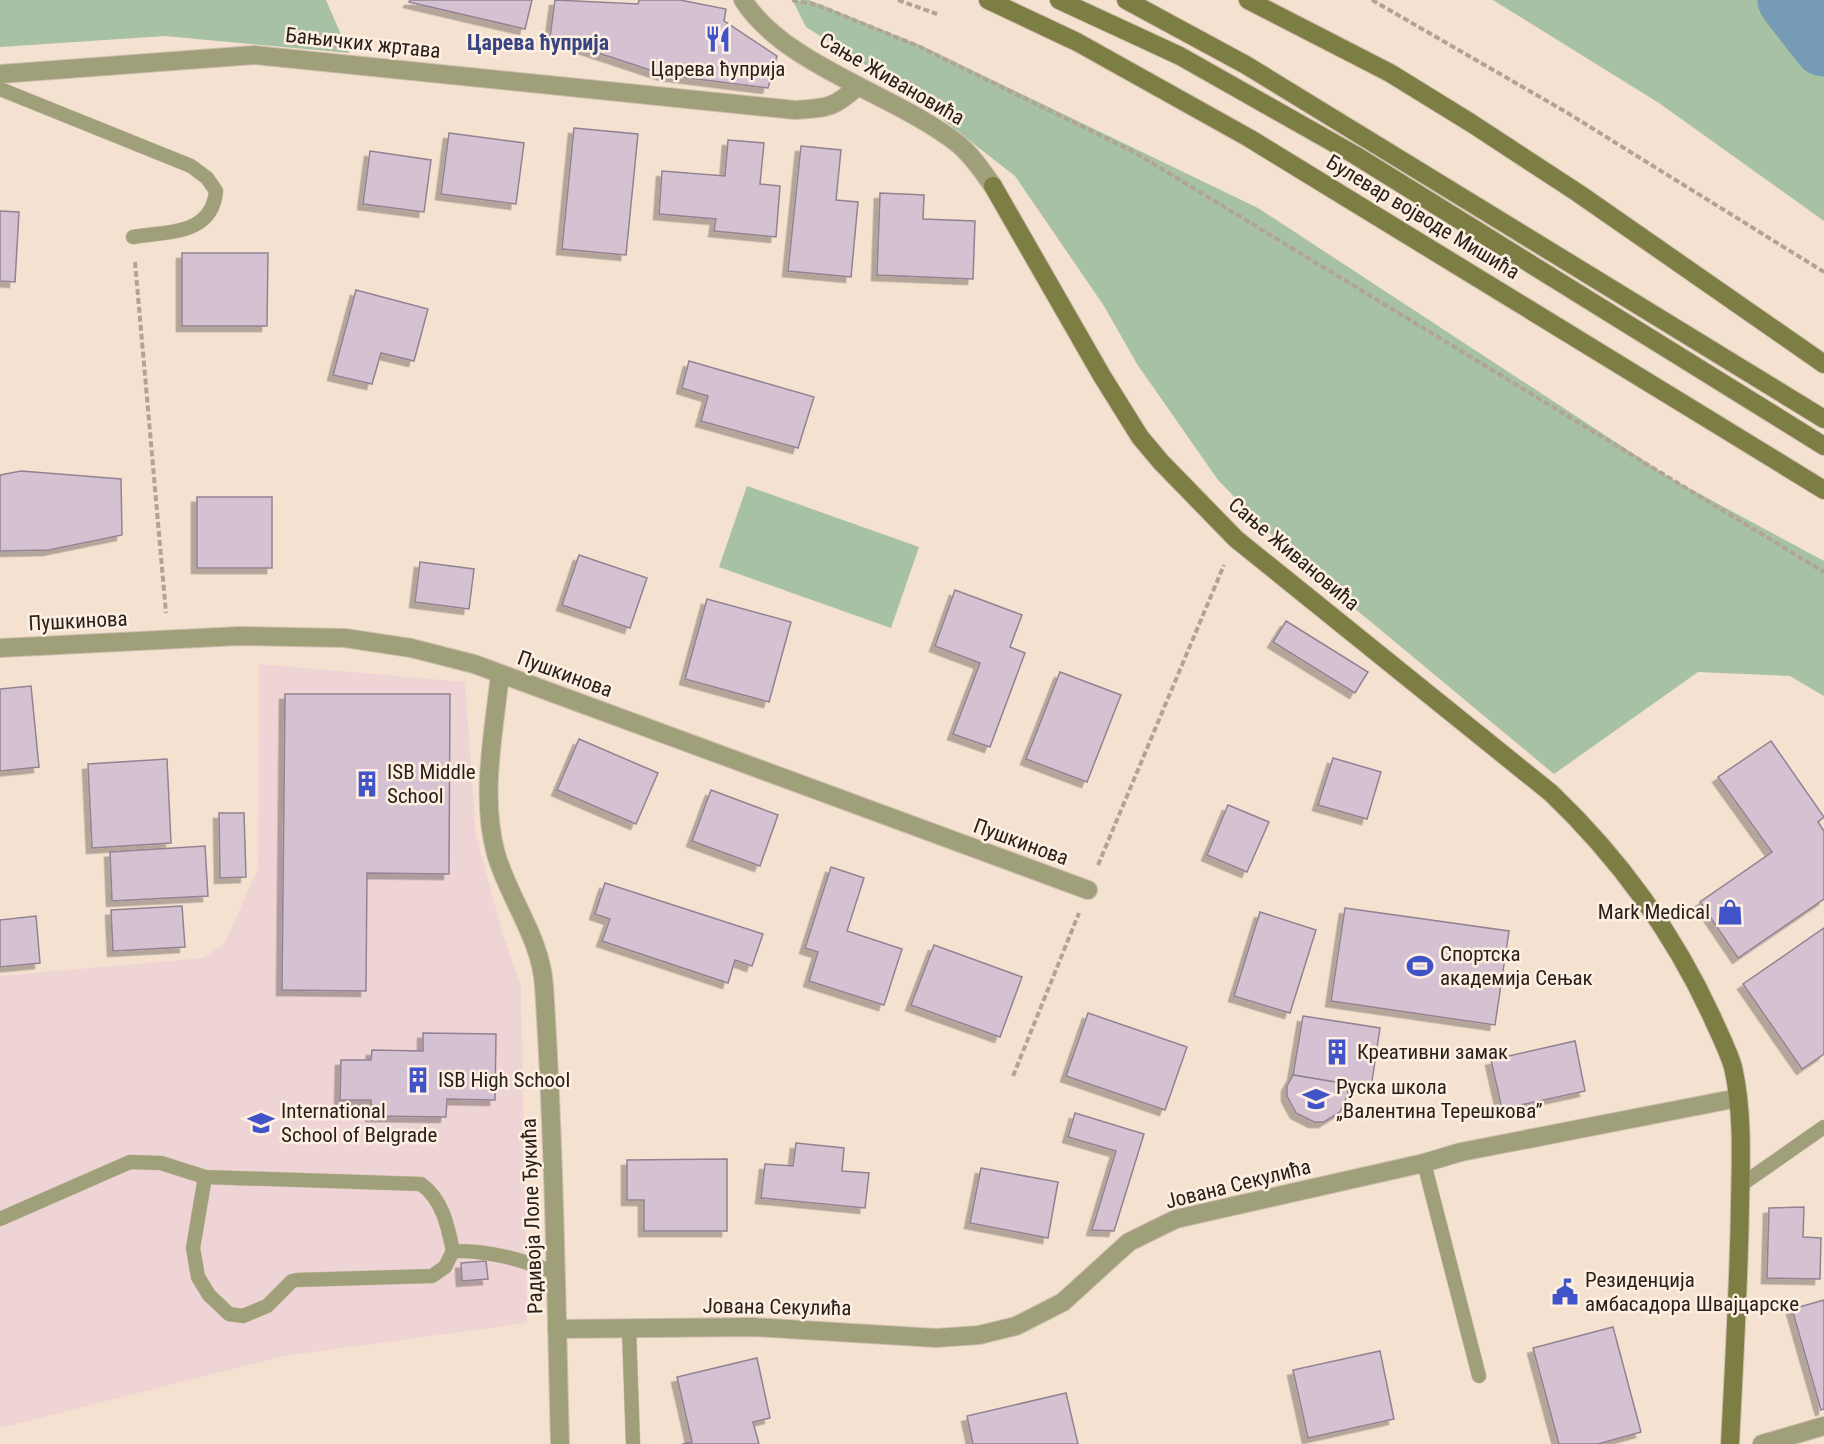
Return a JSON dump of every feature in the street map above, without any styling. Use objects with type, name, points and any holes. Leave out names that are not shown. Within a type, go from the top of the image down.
[{"type":"main road","name":"Булевар војводе Мишића","points":[[988,0],[1087,48],[1249,138],[1824,490]]},
{"type":"main road","points":[[1059,0],[1180,56],[1355,155],[1824,446]]},
{"type":"main road","name":"Булевар војводе Мишића","points":[[1126,0],[1315,107],[1824,419]]},
{"type":"main road","points":[[1248,0],[1390,73],[1471,123],[1578,193],[1824,364]]},
{"type":"main road","name":"Сање Живановића","points":[[993,186],[1102,376],[1140,437],[1236,539],[1551,793],[1593,835],[1642,894],[1671,940],[1703,997],[1725,1046],[1732,1066],[1738,1098],[1741,1185],[1730,1444]]},
{"type":"street","name":"Сање Живановића","points":[[742,0],[772,32],[858,86],[919,117],[960,145],[993,186]]},
{"type":"street","name":"Бањичких жртава","points":[[0,74],[254,55],[795,110],[824,108],[839,103],[858,86]]},
{"type":"street","name":"Пушкинова","points":[[0,648],[240,636],[345,638],[411,648],[474,664],[1088,890]]},
{"type":"street","name":"Радивоја Лоле Ђукића","points":[[500,674],[490,769],[490,812],[496,854],[536,947],[544,985],[550,1067],[560,1444]]},
{"type":"street","name":"Јована Секулића","points":[[557,1329],[753,1327],[936,1338],[979,1335],[1016,1326],[1063,1302],[1129,1242],[1176,1219],[1424,1163],[1461,1152],[1738,1098]]},
{"type":"street","points":[[1762,1444],[1824,1426]]},
{"type":"lane","points":[[0,89],[191,166],[207,177],[216,191],[214,207],[204,221],[187,228],[133,237]]},
{"type":"lane","points":[[1741,1185],[1824,1127]]},
{"type":"lane","points":[[0,1219],[130,1162],[161,1163],[205,1177],[421,1184],[431,1191],[438,1201],[448,1227],[453,1251],[445,1267],[432,1276],[297,1280],[292,1281],[267,1306],[243,1316],[229,1314],[208,1295],[198,1277],[194,1248],[205,1177]]},
{"type":"lane","points":[[1424,1163],[1479,1376]]},
{"type":"lane","points":[[453,1251],[479,1250],[525,1261],[556,1273]]},
{"type":"lane","points":[[629,1329],[633,1444]]},
{"type":"path","points":[[792,0],[817,5],[918,46],[1134,152],[1559,414],[1824,572]]},
{"type":"path","points":[[898,0],[937,15]]},
{"type":"path","points":[[1372,0],[1566,112],[1824,272]]},
{"type":"path","points":[[136,273],[168,639]]},
{"type":"path","points":[[1088,890],[1236,539]]},
{"type":"path","points":[[1013,1076],[1079,914]]},
{"type":"shaded area","name":"International School of Belgrade","points":[[259,664],[465,682],[476,835],[503,935],[521,986],[527,1323],[284,1356],[0,1428],[0,976],[203,958],[225,943],[258,868]]},
{"type":"green space","points":[[0,0],[326,0],[349,53],[165,36],[0,47]]},
{"type":"green space","points":[[809,0],[920,45],[1258,208],[1672,479],[1824,561],[1824,696],[1790,676],[1698,672],[1554,774],[1294,558],[1218,480],[1137,364],[1104,306],[1015,176],[902,88],[806,27],[793,1]]},
{"type":"green space","points":[[1493,0],[1766,0],[1824,72],[1824,221],[1659,103]]},
{"type":"green space","points":[[747,486],[919,547],[891,628],[719,567]]},
{"type":"building","points":[[410,0],[532,0],[525,29],[409,2]]},
{"type":"building","points":[[555,0],[638,4],[639,0],[680,0],[726,9],[724,21],[777,56],[768,88],[665,75],[550,37]]},
{"type":"building","points":[[574,128],[638,134],[626,255],[562,249]]},
{"type":"building","points":[[449,133],[524,143],[516,204],[441,194]]},
{"type":"building","points":[[728,140],[764,143],[760,184],[780,186],[776,237],[714,231],[716,219],[659,214],[662,171],[725,176]]},
{"type":"building","points":[[801,146],[841,150],[836,200],[858,202],[851,277],[788,271]]},
{"type":"building","points":[[370,151],[431,160],[424,212],[363,204]]},
{"type":"building","points":[[880,193],[924,195],[923,219],[975,221],[973,279],[877,275]]},
{"type":"building","points":[[0,211],[19,212],[15,282],[0,281]]},
{"type":"building","points":[[182,253],[268,253],[267,326],[182,326]]},
{"type":"building","points":[[356,290],[428,309],[414,361],[381,353],[372,384],[333,375]]},
{"type":"building","points":[[689,361],[814,397],[798,448],[701,421],[708,396],[682,388]]},
{"type":"building","points":[[21,471],[121,479],[122,535],[49,550],[0,551],[0,475]]},
{"type":"building","points":[[197,497],[272,497],[272,568],[197,568]]},
{"type":"building","points":[[579,555],[647,578],[630,628],[562,605]]},
{"type":"building","points":[[420,562],[474,569],[469,609],[415,602]]},
{"type":"building","points":[[955,590],[1022,615],[1010,647],[1025,653],[990,747],[953,734],[980,663],[935,646]]},
{"type":"building","points":[[707,599],[791,622],[769,702],[685,679]]},
{"type":"building","points":[[1286,621],[1368,672],[1355,693],[1273,642]]},
{"type":"building","points":[[1060,672],[1121,695],[1087,782],[1026,759]]},
{"type":"building","points":[[31,686],[39,767],[0,771],[0,689]]},
{"type":"building","name":"ISB Middle School","points":[[285,694],[450,694],[449,874],[367,873],[366,991],[282,990]]},
{"type":"building","points":[[579,739],[658,773],[636,824],[557,790]]},
{"type":"building","points":[[1771,741],[1824,817],[1818,822],[1824,831],[1824,899],[1738,958],[1700,902],[1772,852],[1718,777]]},
{"type":"building","points":[[1333,758],[1381,772],[1367,819],[1318,805]]},
{"type":"building","points":[[167,759],[171,843],[92,848],[88,764]]},
{"type":"building","points":[[711,790],[778,815],[760,866],[692,841]]},
{"type":"building","points":[[1228,805],[1269,822],[1247,872],[1207,855]]},
{"type":"building","points":[[219,813],[244,813],[246,877],[220,878]]},
{"type":"building","points":[[205,846],[208,896],[112,901],[110,852]]},
{"type":"building","points":[[831,867],[864,878],[847,931],[902,949],[884,1005],[809,981],[818,952],[805,948]]},
{"type":"building","points":[[605,883],[763,934],[752,966],[735,960],[728,983],[602,941],[610,919],[595,914]]},
{"type":"building","points":[[182,906],[185,947],[113,951],[111,910]]},
{"type":"building","name":"Спортска академија Сењак","points":[[1345,908],[1509,931],[1495,1025],[1331,1001]]},
{"type":"building","points":[[1260,912],[1316,930],[1290,1013],[1234,996]]},
{"type":"building","points":[[36,916],[40,963],[0,967],[0,920]]},
{"type":"building","points":[[1824,928],[1824,1054],[1802,1069],[1743,984]]},
{"type":"building","points":[[934,945],[1022,977],[1000,1037],[911,1005]]},
{"type":"building","points":[[1088,1013],[1187,1047],[1165,1110],[1066,1076]]},
{"type":"building","name":"Креативни замак","points":[[1303,1016],[1380,1028],[1371,1088],[1293,1075]]},
{"type":"building","name":"ISB High School","points":[[423,1033],[496,1034],[495,1100],[447,1099],[446,1117],[371,1116],[371,1100],[340,1100],[341,1060],[371,1060],[372,1050],[423,1051]]},
{"type":"building","points":[[1575,1041],[1585,1091],[1502,1109],[1491,1060]]},
{"type":"building","points":[[1293,1075],[1347,1084],[1348,1094],[1340,1112],[1324,1122],[1314,1122],[1296,1113],[1287,1096],[1287,1086]]},
{"type":"building","points":[[1075,1113],[1144,1134],[1114,1231],[1092,1230],[1116,1151],[1068,1137]]},
{"type":"building","points":[[796,1143],[844,1148],[842,1171],[869,1173],[865,1208],[761,1198],[765,1164],[793,1166]]},
{"type":"building","points":[[727,1159],[727,1231],[644,1231],[644,1200],[627,1200],[627,1160]]},
{"type":"building","points":[[981,1168],[1058,1182],[1048,1238],[970,1223]]},
{"type":"building","points":[[1804,1207],[1803,1237],[1821,1238],[1820,1279],[1767,1278],[1769,1208]]},
{"type":"building","points":[[486,1261],[488,1279],[462,1281],[461,1263]]},
{"type":"building","points":[[1824,1300],[1824,1409],[1821,1410],[1792,1309]]},
{"type":"building","points":[[1613,1327],[1641,1432],[1598,1444],[1559,1444],[1533,1348]]},
{"type":"building","points":[[1380,1351],[1394,1419],[1308,1438],[1293,1370]]},
{"type":"building","points":[[757,1358],[770,1418],[753,1422],[759,1444],[682,1444],[692,1442],[677,1377]]},
{"type":"building","points":[[1066,1393],[1078,1444],[973,1444],[967,1416]]},
{"type":"waterway","points":[[1789,0],[1824,45]]},
{"type":"place","name":"Царева ћуприја","points":[[718,39]]},
{"type":"place","name":"ISB Middle School","points":[[367,784]]},
{"type":"place","name":"Mark Medical","points":[[1730,912]]},
{"type":"place","name":"Спортска академија Сењак","points":[[1420,966]]},
{"type":"place","name":"Креативни замак","points":[[1337,1052]]},
{"type":"place","name":"ISB High School","points":[[418,1080]]},
{"type":"place","name":"Руска школа „Валентина Терешкова”","points":[[1316,1099]]},
{"type":"place","name":"International School of Belgrade","points":[[261,1123]]},
{"type":"place","name":"Резиденција амбасадора Швајцарске","points":[[1565,1292]]},
{"type":"district","name":"Царева ћуприја","points":[[538,42]]}]
